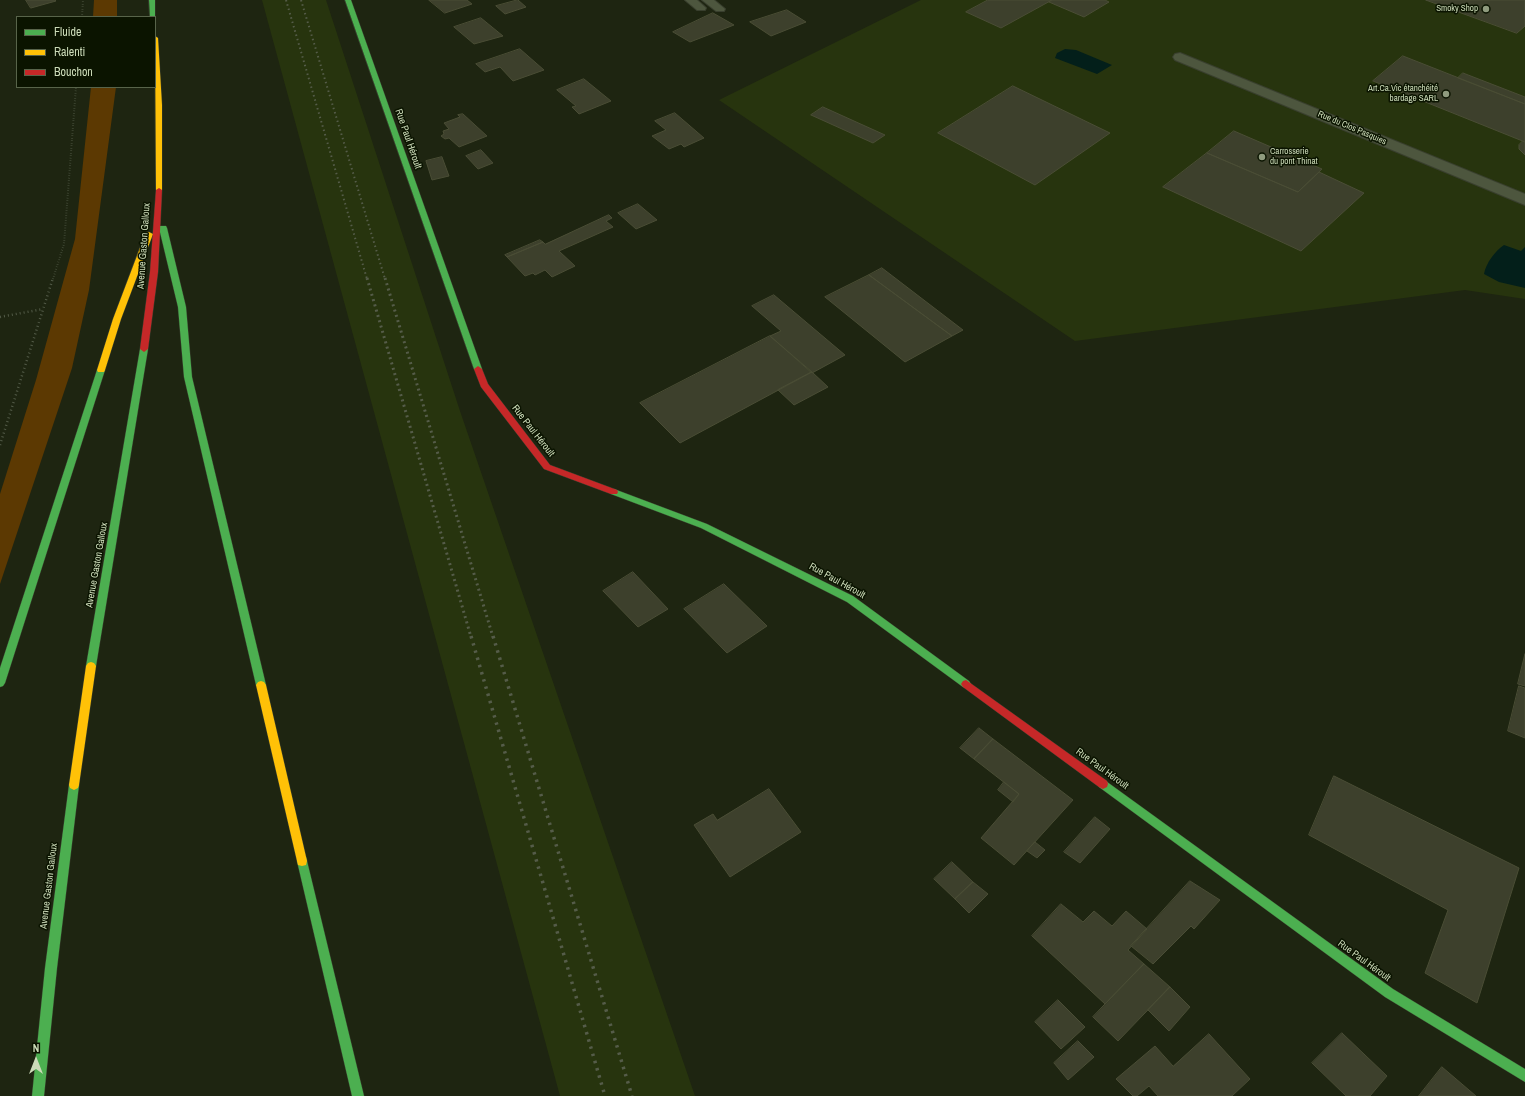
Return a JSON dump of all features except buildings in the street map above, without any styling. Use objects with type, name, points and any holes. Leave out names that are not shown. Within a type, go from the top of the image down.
[{"type":"main road","points":[[152,0],[154,16]]},
{"type":"main road","name":"Rue Paul Héroult","points":[[348,0],[484,385],[547,467],[704,526],[850,599],[1390,993],[1525,1076]]},
{"type":"main road","name":"Avenue Gaston Galloux","points":[[38,1096],[46,999],[70,810],[104,586],[135,414],[151,304],[159,211],[160,138],[156,58]]},
{"type":"main road","points":[[0,683],[117,319],[159,211]]},
{"type":"main road","points":[[159,211],[182,307],[188,377],[358,1096]]},
{"type":"street","name":"Rue du Clos Pasquies","points":[[1180,57],[1525,200]]},
{"type":"lane","points":[[690,0],[720,9]]},
{"type":"path","points":[[82,16],[83,0]]},
{"type":"path","points":[[0,445],[64,244],[76,88]]},
{"type":"path","points":[[0,317],[43,309]]},
{"type":"shaded area","points":[[94,0],[117,0],[117,16],[93,16]]},
{"type":"shaded area","points":[[262,0],[326,0],[460,411],[695,1096],[560,1096]]},
{"type":"shaded area","points":[[921,0],[1525,0],[1525,299],[1465,290],[1075,341],[719,100]]},
{"type":"shaded area","points":[[91,88],[116,88],[89,290],[72,368],[0,584],[0,494],[36,380],[75,239]]},
{"type":"water","points":[[1065,49],[1076,50],[1112,65],[1097,74],[1055,58],[1057,53]]},
{"type":"water","points":[[1504,245],[1521,251],[1525,247],[1525,288],[1499,282],[1484,274],[1491,258]]},
{"type":"railway","points":[[286,0],[367,279]]},
{"type":"railway","points":[[301,0],[385,279]]},
{"type":"railway","points":[[367,278],[471,637]]},
{"type":"railway","points":[[385,278],[493,637]]},
{"type":"railway","points":[[471,636],[605,1096]]},
{"type":"railway","points":[[493,636],[632,1096]]},
{"type":"traffic: fast","points":[[152,0],[153,16]]},
{"type":"traffic: fast","points":[[348,0],[478,369]]},
{"type":"traffic: fast","points":[[163,228],[182,307],[188,377],[261,685]]},
{"type":"traffic: fast","points":[[91,666],[144,349]]},
{"type":"traffic: fast","points":[[0,683],[101,370]]},
{"type":"traffic: fast","points":[[614,492],[704,526],[850,599],[966,684]]},
{"type":"traffic: fast","points":[[1103,784],[1389,993],[1525,1076]]},
{"type":"traffic: fast","points":[[38,1096],[51,968],[74,785]]},
{"type":"traffic: fast","points":[[302,861],[358,1096]]},
{"type":"traffic: slow","points":[[156,55],[159,105],[159,190]]},
{"type":"traffic: slow","points":[[101,370],[117,319],[149,234]]},
{"type":"traffic: slow","points":[[74,785],[91,666]]},
{"type":"traffic: slow","points":[[261,685],[302,861]]},
{"type":"traffic: jam","points":[[144,349],[154,272],[159,190]]},
{"type":"traffic: jam","points":[[478,369],[484,385],[547,467],[614,492]]},
{"type":"traffic: jam","points":[[966,684],[1103,784]]},
{"type":"place","name":"Smoky Shop","points":[[1486,9]]},
{"type":"place","name":"Art.Ca.Vic étanchéité bardage SARL","points":[[1446,94]]},
{"type":"place","name":"Carrosserie du pont Thinat","points":[[1262,157]]}]
